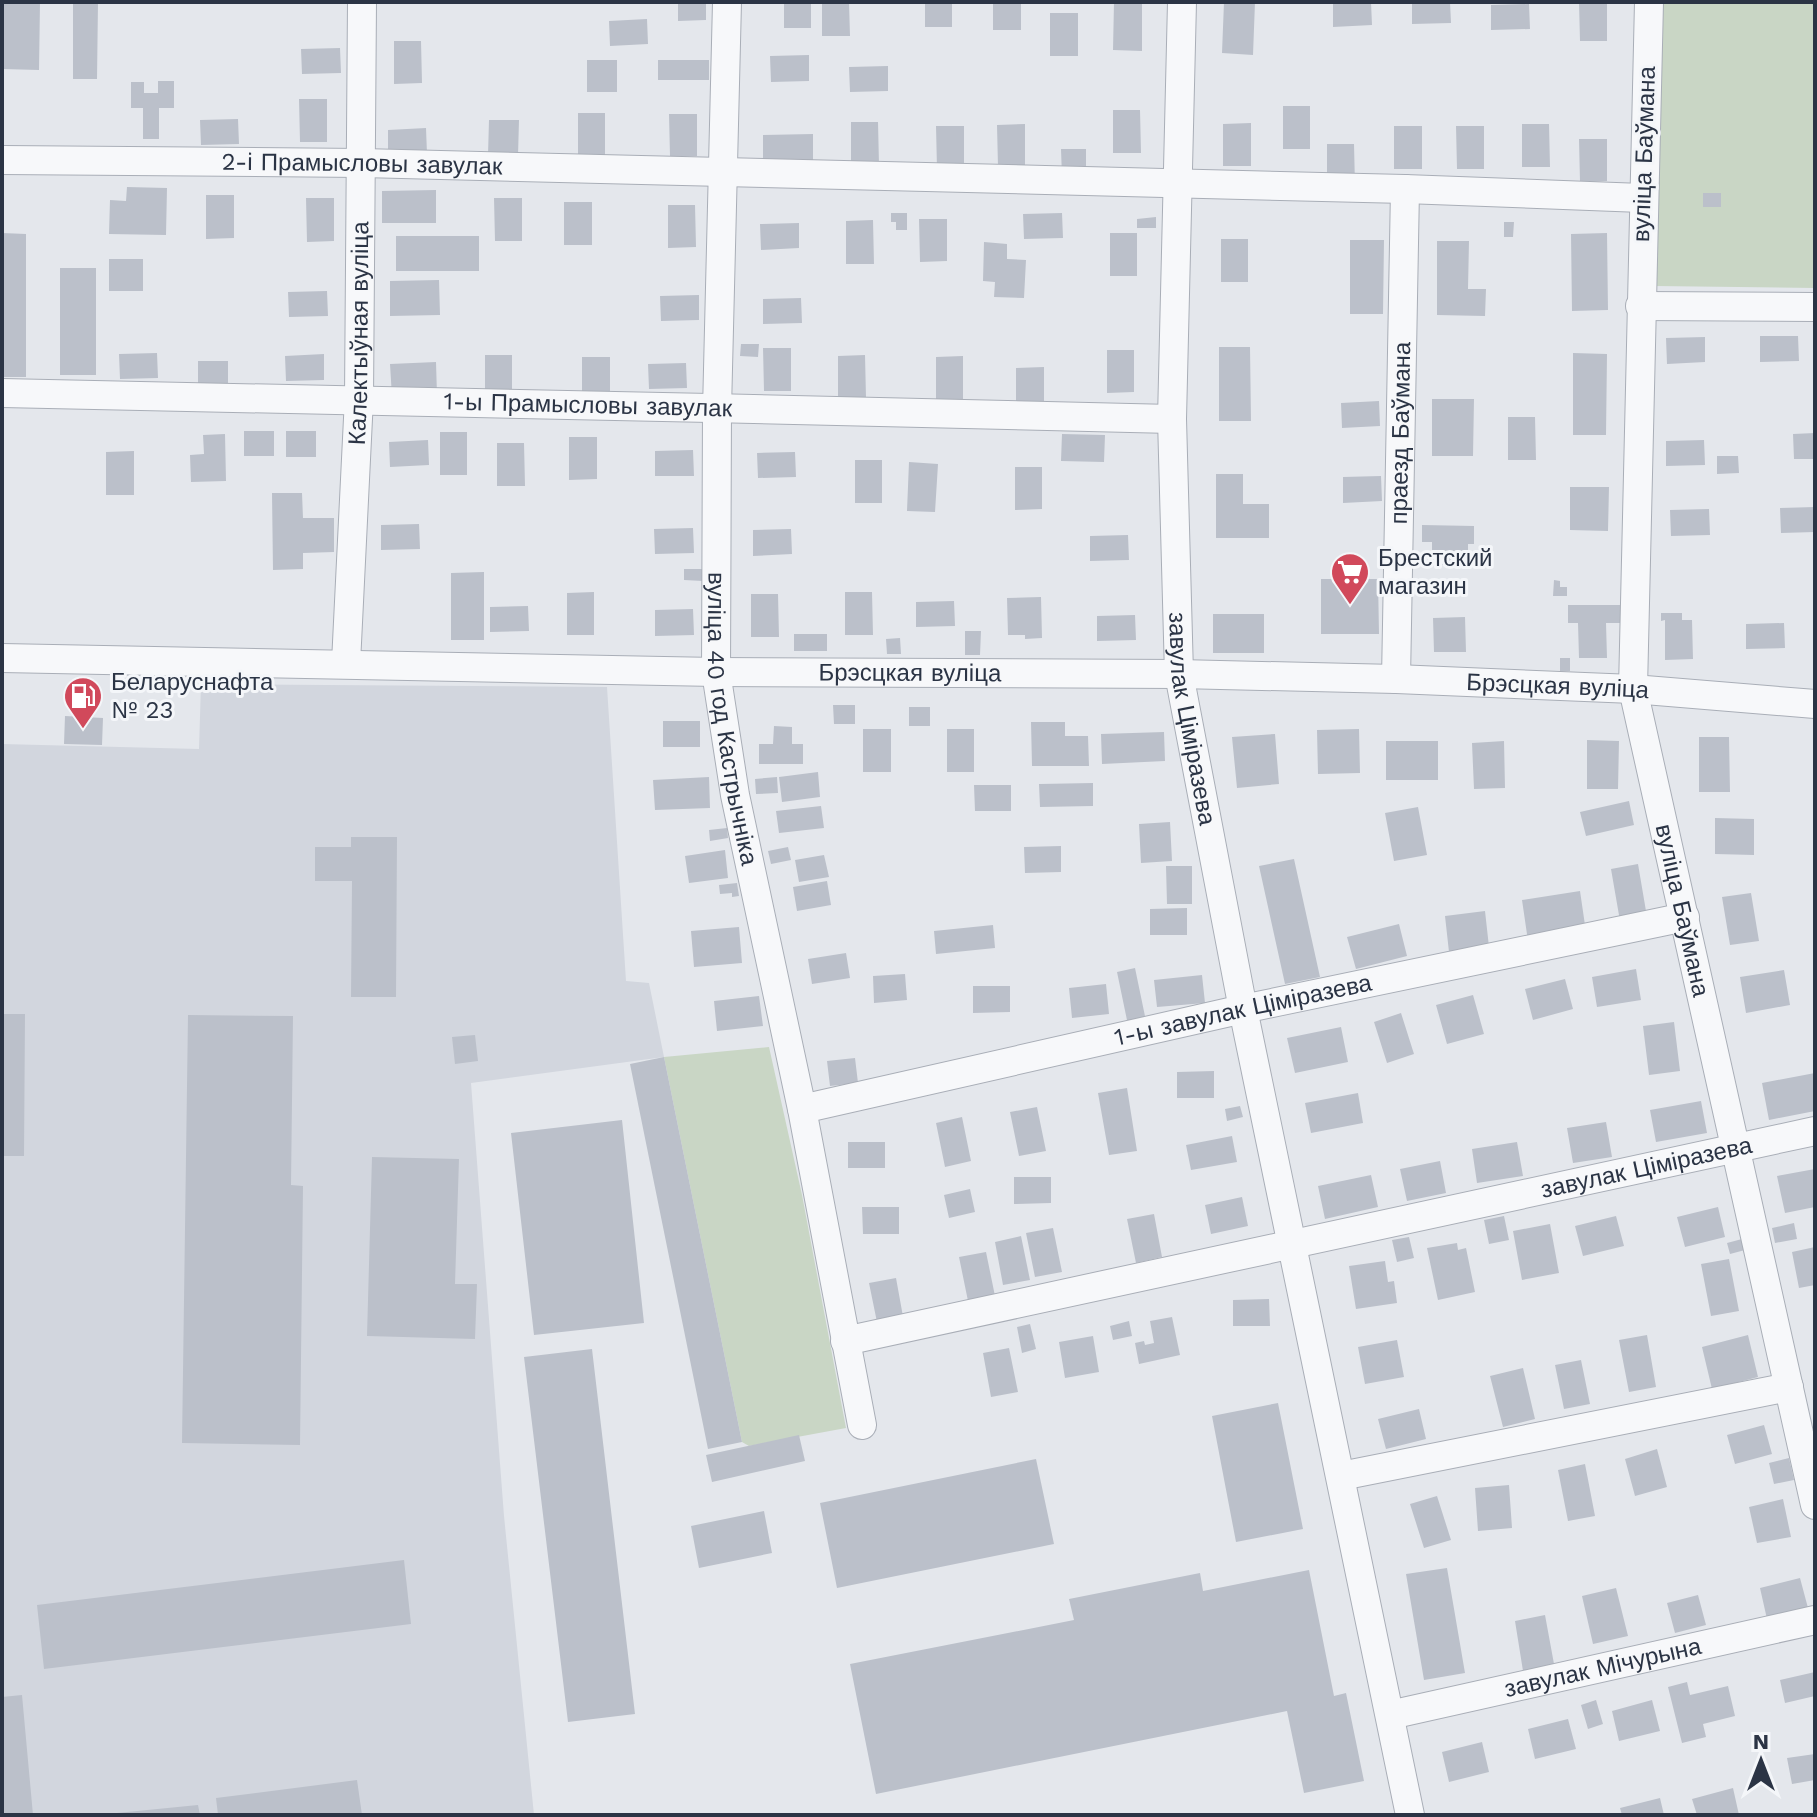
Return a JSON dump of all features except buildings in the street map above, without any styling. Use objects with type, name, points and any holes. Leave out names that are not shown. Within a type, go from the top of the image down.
[{"type":"street","name":"Калектыўная вуліца","points":[[346,663],[359,398],[362,2]]},
{"type":"street","name":"вуліца 40 год Кастрычніка","points":[[727,2],[717,410],[716,672],[735,795],[802,1109],[862,1425]]},
{"type":"street","name":"завулак Ціміразева","points":[[1182,2],[1172,419],[1179,674],[1243,1009],[1410,1815]]},
{"type":"street","name":"вуліца Баўмана","points":[[1649,2],[1642,198],[1633,689],[1815,1505]]},
{"type":"street","name":"2-і Прамысловы завулак","points":[[2,160],[362,163],[722,173]]},
{"type":"street","points":[[722,173],[1405,189],[1642,198]]},
{"type":"street","name":"праезд Баўмана","points":[[1396,679],[1405,189]]},
{"type":"street","points":[[1640,306],[1815,307]]},
{"type":"street","name":"1-ы Прамысловы завулак","points":[[2,393],[359,398],[717,410],[1172,419]]},
{"type":"street","name":"Брэсцкая вуліца","points":[[2,658],[716,672],[1179,674],[1396,679],[1633,689],[1815,704]]},
{"type":"street","name":"1-ы завулак Ціміразева","points":[[802,1109],[1243,1009],[1685,917]]},
{"type":"street","name":"завулак Ціміразева","points":[[845,1341],[1815,1131]]},
{"type":"street","points":[[1341,1476],[1789,1387]]},
{"type":"street","name":"завулак Мічурына","points":[[1390,1715],[1815,1620]]},
{"type":"shaded area","points":[[201,684],[607,687],[626,981],[649,983],[664,1057],[471,1083],[504,1516],[534,1815],[2,1815],[2,744],[199,749]]},
{"type":"green space","points":[[1663,2],[1815,2],[1815,288],[1654,286]]},
{"type":"green space","points":[[769,1047],[802,1195],[846,1428],[749,1446],[742,1442],[664,1057]]},
{"type":"place","name":"Брестский магазин","points":[[1350,606]]},
{"type":"place","name":"Беларуснафта № 23","points":[[83,730]]}]
